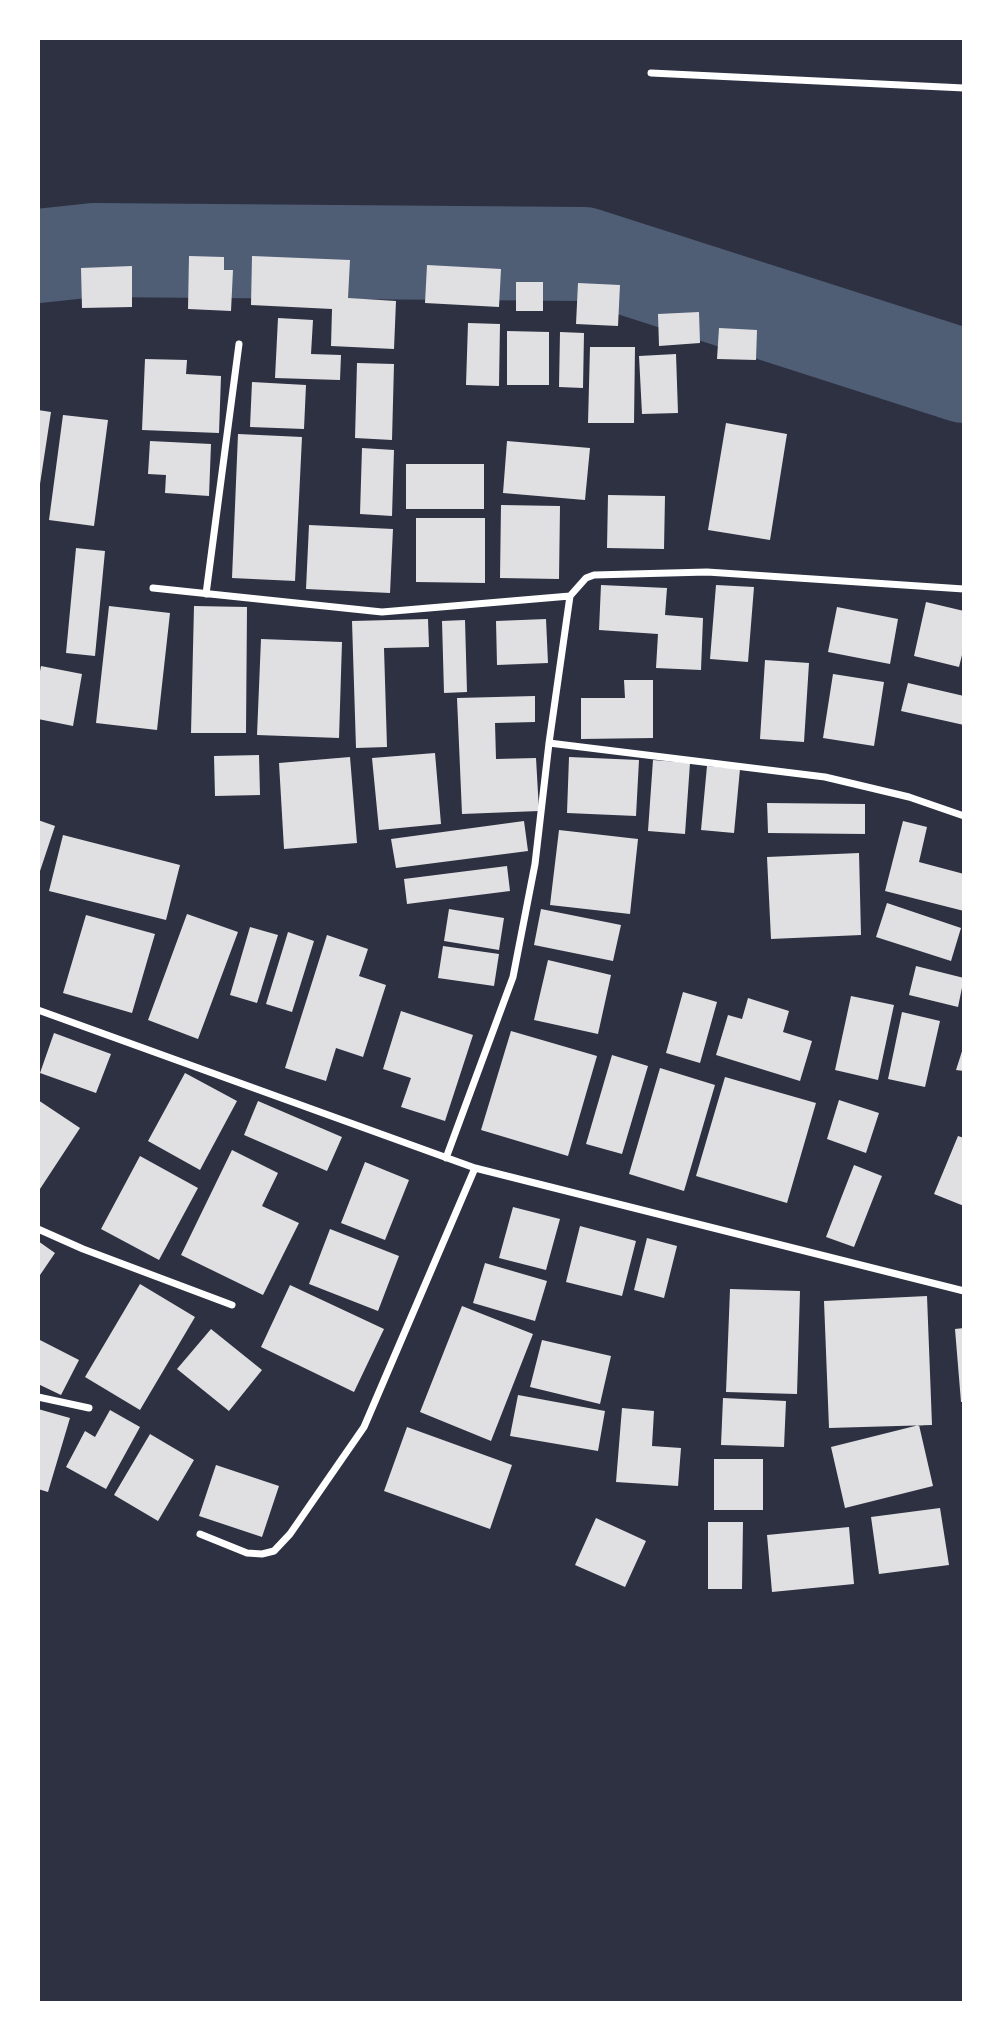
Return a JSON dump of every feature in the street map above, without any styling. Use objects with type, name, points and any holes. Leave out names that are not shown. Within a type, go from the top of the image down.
[{"type":"street","points":[[650,73],[964,88]]},
{"type":"street","points":[[206,594],[239,344]]},
{"type":"street","points":[[446,1158],[513,977],[535,864],[570,596],[586,578],[594,575],[707,572],[964,589]]},
{"type":"street","points":[[153,588],[382,612],[570,596]]},
{"type":"street","points":[[549,743],[825,777],[909,797],[964,816]]},
{"type":"street","points":[[38,1010],[475,1168],[964,1290]]},
{"type":"street","points":[[200,1534],[247,1553],[262,1554],[274,1551],[290,1534],[364,1427],[475,1168]]},
{"type":"street","points":[[38,1229],[83,1249],[232,1305]]},
{"type":"street","points":[[38,1398],[89,1408]]},
{"type":"building","points":[[189,256],[224,257],[224,270],[233,270],[231,311],[188,309]]},
{"type":"building","points":[[252,256],[350,260],[348,298],[396,301],[394,349],[331,346],[332,309],[251,305]]},
{"type":"building","points":[[427,265],[501,269],[499,307],[425,303]]},
{"type":"building","points":[[132,266],[132,307],[82,308],[81,268]]},
{"type":"building","points":[[516,282],[543,282],[543,311],[516,311]]},
{"type":"building","points":[[578,283],[620,285],[618,326],[576,324]]},
{"type":"building","points":[[699,312],[700,343],[659,346],[658,314]]},
{"type":"building","points":[[278,318],[313,320],[311,354],[341,355],[340,380],[275,378]]},
{"type":"building","points":[[468,323],[500,324],[499,386],[466,385]]},
{"type":"building","points":[[719,328],[757,330],[756,360],[717,359]]},
{"type":"building","points":[[507,331],[549,332],[549,385],[507,385]]},
{"type":"building","points":[[560,332],[584,333],[583,388],[559,387]]},
{"type":"building","points":[[590,347],[635,347],[634,423],[588,423]]},
{"type":"building","points":[[676,354],[678,413],[642,414],[639,356]]},
{"type":"building","points":[[145,359],[187,360],[186,374],[221,376],[219,433],[142,430]]},
{"type":"building","points":[[357,363],[394,364],[392,440],[355,438]]},
{"type":"building","points":[[252,382],[306,385],[304,429],[250,427]]},
{"type":"building","points":[[38,410],[51,412],[40,484],[38,484]]},
{"type":"building","points":[[63,415],[108,420],[94,526],[49,520]]},
{"type":"building","points":[[726,423],[787,434],[770,540],[708,530]]},
{"type":"building","points":[[238,434],[302,437],[295,581],[232,578]]},
{"type":"building","points":[[150,441],[211,444],[209,496],[165,493],[166,475],[148,474]]},
{"type":"building","points":[[507,441],[590,448],[585,500],[503,493]]},
{"type":"building","points":[[362,448],[394,450],[392,516],[360,514]]},
{"type":"building","points":[[406,464],[484,464],[484,509],[406,509]]},
{"type":"building","points":[[608,495],[665,496],[664,549],[607,548]]},
{"type":"building","points":[[501,505],[560,506],[559,579],[500,578]]},
{"type":"building","points":[[416,518],[485,518],[485,583],[416,582]]},
{"type":"building","points":[[309,525],[393,529],[390,593],[306,589]]},
{"type":"building","points":[[76,548],[105,551],[95,656],[66,653]]},
{"type":"building","points":[[601,585],[667,588],[665,615],[703,618],[701,670],[656,668],[658,634],[599,630]]},
{"type":"building","points":[[716,585],[754,587],[748,662],[710,659]]},
{"type":"building","points":[[926,602],[964,611],[964,647],[959,667],[914,656]]},
{"type":"building","points":[[109,606],[170,613],[157,730],[96,723]]},
{"type":"building","points":[[194,606],[247,607],[246,733],[191,733]]},
{"type":"building","points":[[837,607],[898,619],[890,664],[828,652]]},
{"type":"building","points":[[428,619],[429,647],[384,648],[387,747],[356,748],[352,621]]},
{"type":"building","points":[[546,619],[548,663],[497,665],[496,621]]},
{"type":"building","points":[[465,620],[467,692],[444,693],[442,621]]},
{"type":"building","points":[[261,639],[342,642],[339,738],[257,735]]},
{"type":"building","points":[[765,660],[809,663],[804,742],[760,739]]},
{"type":"building","points":[[41,666],[82,674],[73,726],[38,719]]},
{"type":"building","points":[[833,674],[884,682],[874,746],[823,738]]},
{"type":"building","points":[[624,680],[653,680],[653,738],[581,739],[581,698],[625,698]]},
{"type":"building","points":[[908,683],[964,696],[964,725],[901,711]]},
{"type":"building","points":[[535,696],[535,722],[495,723],[496,759],[536,758],[539,811],[462,814],[457,698]]},
{"type":"building","points":[[435,753],[441,824],[379,830],[372,758]]},
{"type":"building","points":[[259,755],[260,795],[215,796],[214,756]]},
{"type":"building","points":[[350,757],[357,843],[284,849],[279,763]]},
{"type":"building","points":[[569,757],[639,760],[636,816],[567,813]]},
{"type":"building","points":[[653,760],[690,763],[685,834],[648,831]]},
{"type":"building","points":[[707,766],[740,769],[734,833],[701,830]]},
{"type":"building","points":[[767,803],[865,804],[865,834],[768,833]]},
{"type":"building","points":[[38,820],[55,826],[39,874],[38,874]]},
{"type":"building","points":[[524,821],[528,851],[396,868],[391,839]]},
{"type":"building","points":[[903,821],[927,827],[919,862],[964,874],[964,911],[885,891]]},
{"type":"building","points":[[559,830],[638,839],[630,914],[550,905]]},
{"type":"building","points":[[63,835],[180,865],[166,920],[49,891]]},
{"type":"building","points":[[859,853],[861,935],[771,939],[767,857]]},
{"type":"building","points":[[507,866],[510,891],[407,904],[404,879]]},
{"type":"building","points":[[887,903],[961,928],[951,961],[876,937]]},
{"type":"building","points":[[449,909],[504,918],[499,950],[444,941]]},
{"type":"building","points":[[541,909],[621,925],[613,961],[534,945]]},
{"type":"building","points":[[187,914],[238,932],[198,1039],[148,1020]]},
{"type":"building","points":[[86,915],[155,934],[132,1013],[63,993]]},
{"type":"building","points":[[250,927],[278,935],[257,1003],[230,995]]},
{"type":"building","points":[[288,932],[314,941],[292,1012],[266,1004]]},
{"type":"building","points":[[327,935],[368,949],[359,976],[386,985],[363,1057],[336,1048],[326,1081],[285,1068]]},
{"type":"building","points":[[443,946],[499,954],[494,986],[438,978]]},
{"type":"building","points":[[548,960],[611,975],[598,1034],[534,1020]]},
{"type":"building","points":[[916,966],[964,978],[958,1007],[909,995]]},
{"type":"building","points":[[683,992],[717,1002],[700,1063],[666,1053]]},
{"type":"building","points":[[851,996],[894,1005],[878,1080],[835,1070]]},
{"type":"building","points":[[748,998],[789,1011],[783,1032],[812,1041],[800,1081],[716,1055],[728,1015],[742,1019]]},
{"type":"building","points":[[401,1011],[473,1035],[445,1121],[401,1107],[411,1078],[383,1069]]},
{"type":"building","points":[[902,1012],[940,1021],[925,1087],[888,1079]]},
{"type":"building","points":[[511,1031],[597,1056],[568,1156],[481,1130]]},
{"type":"building","points":[[54,1033],[111,1054],[96,1093],[40,1073]]},
{"type":"building","points":[[964,1045],[964,1071],[956,1070]]},
{"type":"building","points":[[612,1055],[648,1066],[622,1154],[586,1144]]},
{"type":"building","points":[[660,1068],[715,1085],[684,1191],[629,1174]]},
{"type":"building","points":[[185,1073],[237,1101],[200,1170],[148,1141]]},
{"type":"building","points":[[725,1077],[816,1103],[787,1203],[696,1176]]},
{"type":"building","points":[[38,1100],[80,1128],[38,1192]]},
{"type":"building","points":[[839,1100],[879,1113],[866,1153],[827,1139]]},
{"type":"building","points":[[258,1101],[342,1137],[327,1171],[244,1135]]},
{"type":"building","points":[[958,1136],[964,1138],[964,1206],[934,1194]]},
{"type":"building","points":[[232,1150],[278,1173],[262,1206],[299,1223],[263,1295],[181,1255]]},
{"type":"building","points":[[140,1156],[198,1188],[159,1260],[101,1229]]},
{"type":"building","points":[[365,1162],[409,1180],[385,1240],[341,1223]]},
{"type":"building","points":[[854,1165],[882,1176],[854,1247],[826,1237]]},
{"type":"building","points":[[513,1207],[560,1219],[546,1270],[499,1258]]},
{"type":"building","points":[[580,1226],[636,1241],[622,1296],[566,1282]]},
{"type":"building","points":[[330,1229],[399,1256],[378,1311],[309,1284]]},
{"type":"building","points":[[647,1238],[677,1246],[664,1298],[634,1290]]},
{"type":"building","points":[[38,1241],[55,1253],[38,1278]]},
{"type":"building","points":[[485,1263],[547,1281],[535,1321],[473,1303]]},
{"type":"building","points":[[140,1284],[195,1317],[140,1410],[85,1377]]},
{"type":"building","points":[[290,1285],[384,1329],[354,1392],[261,1347]]},
{"type":"building","points":[[730,1289],[800,1291],[797,1394],[726,1392]]},
{"type":"building","points":[[927,1296],[932,1425],[829,1428],[824,1301]]},
{"type":"building","points":[[462,1306],[533,1334],[491,1441],[420,1412]]},
{"type":"building","points":[[964,1328],[964,1402],[961,1402],[955,1329]]},
{"type":"building","points":[[211,1329],[262,1370],[229,1411],[177,1369]]},
{"type":"building","points":[[38,1339],[79,1360],[61,1395],[38,1384]]},
{"type":"building","points":[[542,1340],[611,1356],[600,1404],[530,1387]]},
{"type":"building","points":[[518,1395],[605,1411],[598,1451],[510,1436]]},
{"type":"building","points":[[723,1398],[786,1401],[784,1447],[721,1445]]},
{"type":"building","points":[[622,1408],[654,1411],[652,1446],[681,1448],[678,1486],[616,1482]]},
{"type":"building","points":[[38,1409],[70,1418],[48,1492],[38,1489]]},
{"type":"building","points":[[110,1410],[140,1427],[106,1489],[66,1467],[85,1431],[95,1437]]},
{"type":"building","points":[[919,1425],[933,1486],[845,1508],[831,1447]]},
{"type":"building","points":[[407,1427],[512,1465],[490,1529],[384,1491]]},
{"type":"building","points":[[150,1434],[194,1460],[158,1521],[114,1495]]},
{"type":"building","points":[[714,1459],[763,1459],[763,1510],[714,1510]]},
{"type":"building","points":[[216,1465],[279,1486],[262,1537],[199,1516]]},
{"type":"building","points":[[940,1508],[949,1565],[879,1574],[871,1517]]},
{"type":"building","points":[[596,1518],[646,1541],[625,1587],[575,1565]]},
{"type":"building","points":[[708,1522],[743,1522],[742,1589],[708,1589]]},
{"type":"building","points":[[849,1527],[854,1584],[772,1592],[767,1535]]},
{"type":"waterway","points":[[38,256],[94,250],[584,254],[964,376]]}]
